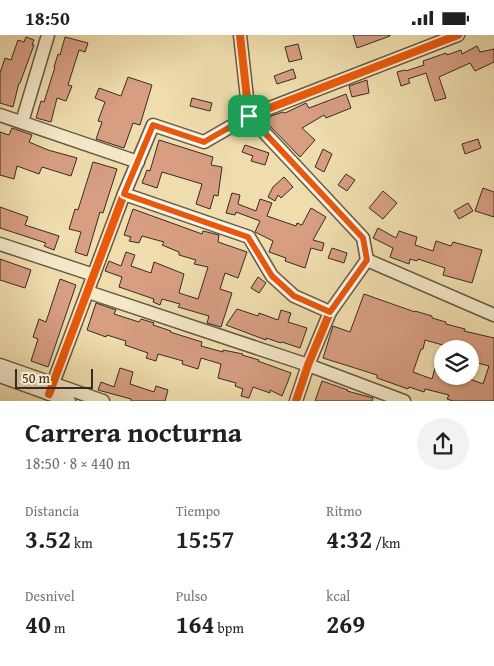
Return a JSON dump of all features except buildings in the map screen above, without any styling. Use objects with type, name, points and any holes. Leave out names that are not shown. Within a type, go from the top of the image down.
[{"type":"street","points":[[22,122],[48,35]]},
{"type":"street","points":[[240,35],[249,116],[363,238],[367,260],[330,312],[308,365],[296,401]]},
{"type":"street","points":[[50,389],[124,194],[153,125],[204,142],[249,116],[458,35]]},
{"type":"street","points":[[0,115],[138,162]]},
{"type":"street","points":[[124,194],[248,237],[272,276],[294,296],[330,312]]},
{"type":"street","points":[[0,244],[94,275]]},
{"type":"street","points":[[367,260],[494,315]]},
{"type":"street","points":[[88,292],[308,365],[404,401]]},
{"type":"street","points":[[0,365],[50,389],[69,401]]},
{"type":"street","points":[[0,377],[103,401]]},
{"type":"cycle path","points":[[240,35],[249,116],[363,238],[367,260],[330,312],[308,365],[296,401]]},
{"type":"cycle path","points":[[49,394],[124,194],[153,125],[204,142],[249,116],[458,35]]},
{"type":"route","points":[[249,116],[363,238],[367,260],[330,312],[294,296],[272,276],[248,237],[124,194],[153,125],[204,142],[249,116]]}]
